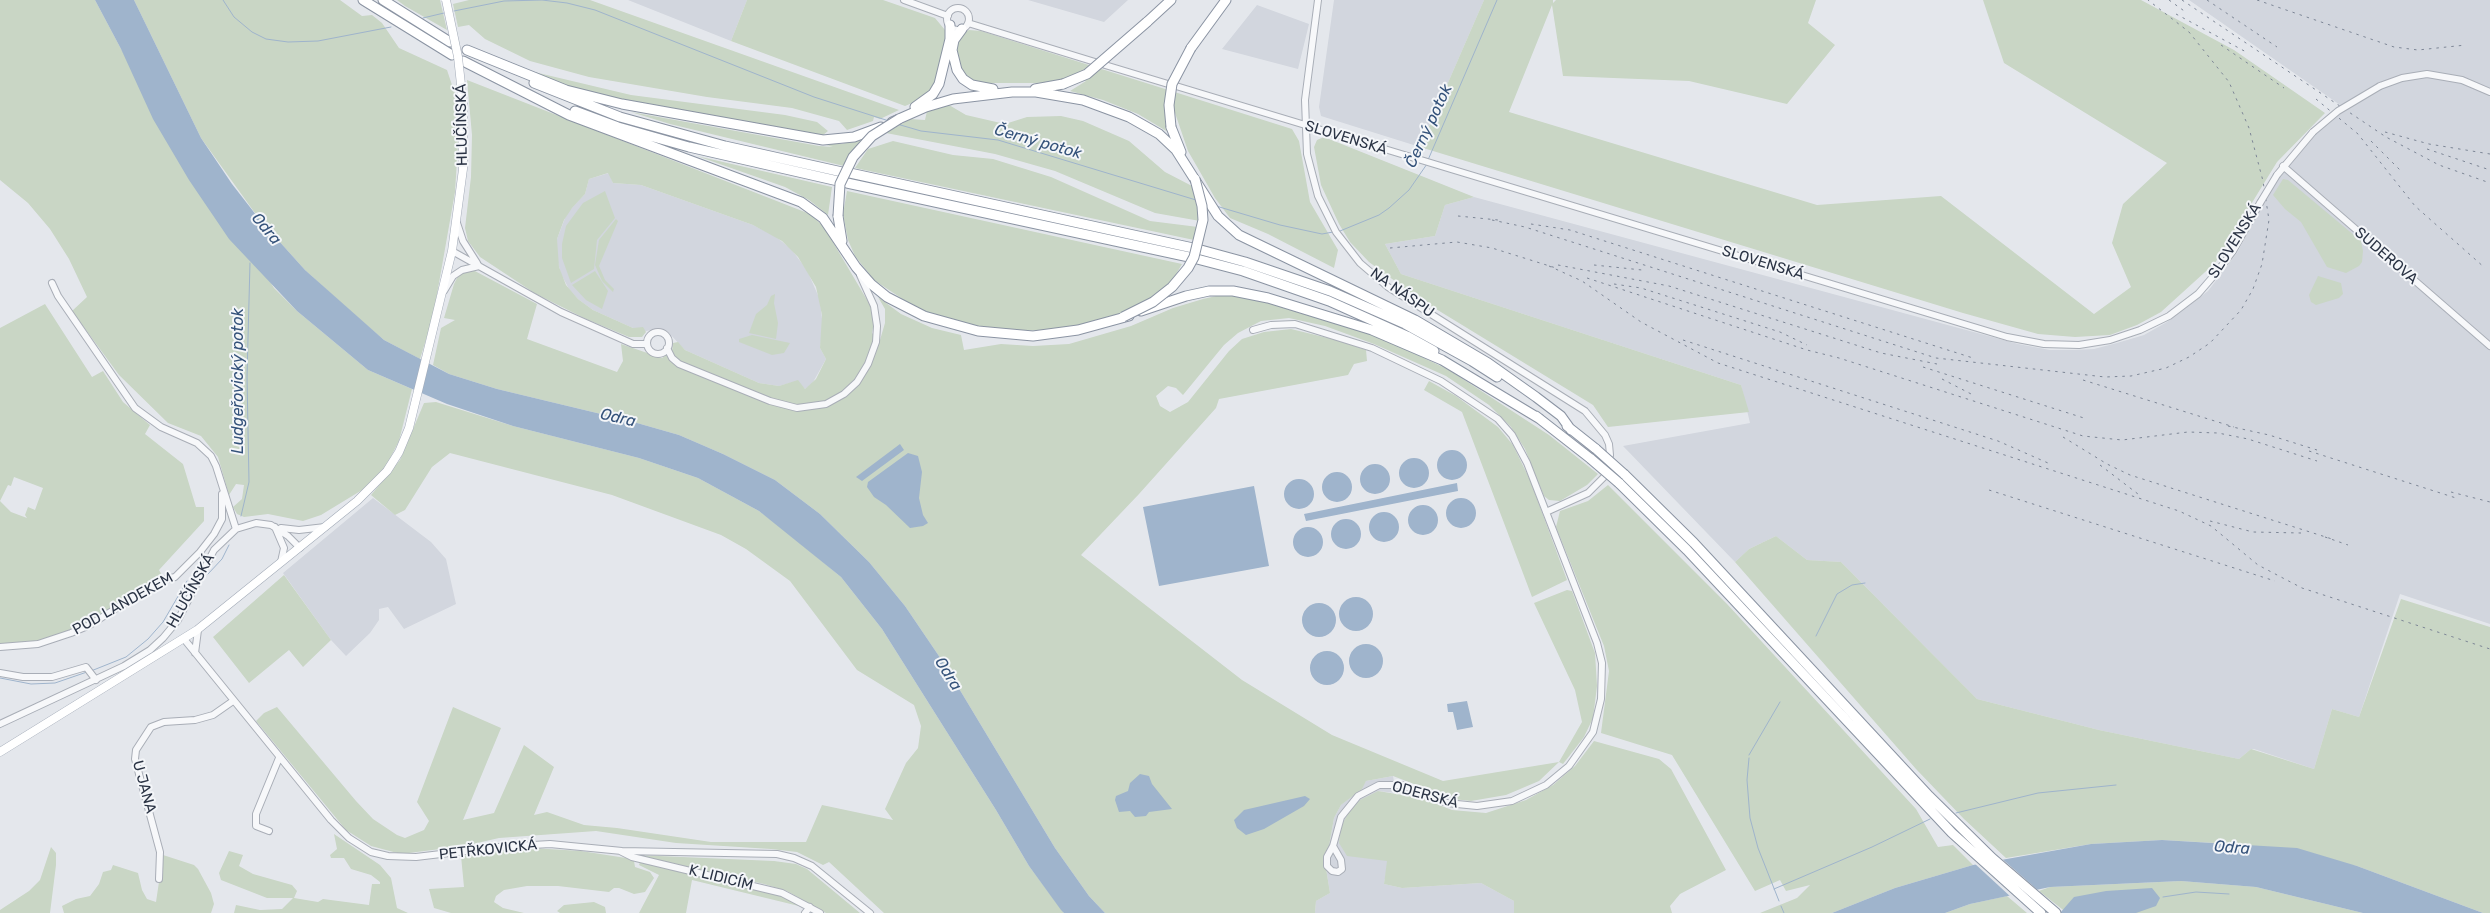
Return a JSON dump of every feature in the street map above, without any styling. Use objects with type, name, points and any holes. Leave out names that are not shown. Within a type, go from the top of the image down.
[{"type":"highway","points":[[363,0],[452,55]]},
{"type":"highway","points":[[383,0],[450,42]]},
{"type":"highway","points":[[916,109],[960,97],[1012,92],[1063,84],[1088,74],[1171,0]]},
{"type":"highway","points":[[1226,0],[1192,48],[1172,84],[1169,105],[1171,127],[1184,159],[1224,223],[1256,244],[1371,297],[1488,363],[1561,416],[1571,430]]},
{"type":"highway","points":[[848,255],[843,242],[838,216],[840,184],[852,157],[872,136],[916,109],[933,94],[939,84],[950,39],[950,25]]},
{"type":"highway","points":[[965,26],[954,40],[952,50],[957,70],[963,79],[972,85],[1012,92],[1060,96],[1106,107],[1150,128],[1168,142],[1184,159]]},
{"type":"highway","points":[[899,119],[861,136],[840,140],[823,140],[622,104],[566,90],[464,49],[550,92],[620,117],[844,177],[1193,258],[1260,277],[1330,301],[1408,336],[1471,372],[1540,419],[1619,483],[1674,536],[1952,833],[2040,913]]},
{"type":"highway","points":[[463,61],[569,115],[801,202],[823,218],[856,267],[876,288],[899,304],[937,321],[978,331],[1010,335],[1046,335],[1078,330],[1198,293],[1233,291],[1277,300],[1372,330],[1442,360],[1540,419]]},
{"type":"highway","points":[[494,77],[546,100],[618,127],[705,151],[844,177],[1197,249],[1245,262],[1330,291],[1405,324],[1472,361],[1571,430],[1624,474],[1668,516],[1929,796],[1992,858],[2056,913]]},
{"type":"highway","points":[[1123,317],[1153,302],[1172,287],[1188,268],[1194,257],[1202,220],[1202,206],[1195,179]]},
{"type":"main road","name":"HLUČÍNSKÁ","points":[[0,752],[198,630],[327,526],[370,490],[388,471],[403,445],[413,411],[442,295],[457,222],[463,169],[463,103],[458,56],[446,0]]},
{"type":"street","points":[[904,0],[948,16]]},
{"type":"street","name":"NA NÁSPU","points":[[1318,0],[1307,77],[1305,126],[1309,165],[1316,191],[1327,217],[1343,243],[1367,270],[1388,286],[1585,410],[1606,435],[1610,445],[1610,455]]},
{"type":"street","points":[[965,26],[969,16],[961,8],[954,8],[948,16],[950,25],[955,29],[965,26],[1095,62]]},
{"type":"street","points":[[1104,65],[1168,84]]},
{"type":"street","name":"SLOVENSKÁ","points":[[1176,86],[1998,334],[2052,345],[2084,344],[2115,339],[2146,328],[2178,309],[2207,284],[2223,266],[2283,166],[2313,132],[2338,111],[2380,86],[2402,78],[2428,74],[2462,80],[2490,92]]},
{"type":"street","name":"SUDEROVA","points":[[2283,166],[2490,346]]},
{"type":"street","points":[[457,222],[463,241],[479,266]]},
{"type":"street","points":[[452,251],[539,301],[574,318],[633,344],[647,344]]},
{"type":"street","points":[[442,295],[454,276],[462,270],[479,266]]},
{"type":"street","points":[[667,348],[663,352],[656,354],[650,351],[647,344],[650,336],[659,333],[667,338],[667,348],[672,358],[679,364],[776,404],[806,408],[832,402],[848,391],[860,378],[876,342],[877,321],[873,303],[856,267]]},
{"type":"street","name":"POD LANDEKEM","points":[[52,283],[58,296],[127,400],[161,427],[197,444],[211,456],[236,529]]},
{"type":"street","points":[[1253,330],[1284,324],[1316,329],[1388,354],[1456,390],[1492,414],[1512,435],[1524,456],[1546,512],[1588,493],[1604,477]]},
{"type":"street","name":"POD LANDEKEM","points":[[0,647],[38,644],[71,633],[90,625],[160,582],[175,577],[200,552],[214,534],[222,518],[222,491]]},
{"type":"street","name":"ODERSKÁ","points":[[1334,846],[1336,829],[1344,811],[1358,796],[1374,787],[1385,784],[1402,785],[1442,801],[1460,805],[1504,803],[1526,796],[1553,780],[1569,766],[1592,735],[1601,699],[1602,677],[1600,656],[1546,512]]},
{"type":"street","points":[[236,529],[259,523],[299,530],[327,526]]},
{"type":"street","points":[[274,526],[300,548]]},
{"type":"street","points":[[274,526],[284,548],[279,565]]},
{"type":"street","name":"HLUČÍNSKÁ","points":[[0,724],[92,674],[138,658],[164,638],[182,613],[214,550],[236,529]]},
{"type":"street","points":[[195,653],[198,630]]},
{"type":"street","name":"PETŘKOVICKÁ","points":[[184,639],[338,828],[360,846],[378,854],[422,857],[542,844],[573,845],[619,851],[767,854],[792,857],[821,872],[870,913]]},
{"type":"street","points":[[0,673],[41,677],[58,675],[86,667],[92,674]]},
{"type":"street","name":"U JANA","points":[[159,879],[160,852],[135,759],[136,750],[151,727],[164,722],[195,720],[213,715],[233,701]]},
{"type":"street","points":[[269,831],[256,826],[256,814],[280,758]]},
{"type":"street","name":"K LIDICÍM","points":[[619,851],[632,857],[782,894],[820,913]]},
{"type":"street","points":[[805,913],[810,907]]},
{"type":"shaded area","points":[[628,0],[747,0],[731,41]]},
{"type":"shaded area","points":[[1028,0],[1128,0],[1104,22]]},
{"type":"shaded area","points":[[1334,0],[1484,0],[1420,147],[1321,116],[1319,107]]},
{"type":"shaded area","points":[[2189,0],[2490,0],[2490,624],[2400,594],[2359,717],[2332,709],[2314,769],[2254,749],[2251,749],[2239,759],[2099,730],[1977,699],[1841,562],[1807,560],[1776,536],[1749,549],[1735,562],[1623,446],[1750,423],[1741,385],[1401,274],[1385,244],[1435,236],[1445,205],[1474,197],[2018,344],[2050,350],[2094,349],[2144,335],[2167,322],[2208,291],[2237,253],[2257,216],[2260,203],[2293,153],[2343,107]]},
{"type":"shaded area","points":[[1257,5],[1309,24],[1298,69],[1222,49]]},
{"type":"shaded area","points":[[609,173],[613,183],[641,185],[753,225],[775,236],[791,249],[807,270],[820,300],[823,328],[820,348],[826,359],[812,384],[805,389],[797,381],[779,386],[759,383],[685,350],[668,332],[659,329],[646,331],[633,328],[593,310],[578,299],[569,289],[561,274],[557,259],[557,239],[567,213],[585,194],[589,179]]},
{"type":"shaded area","points":[[373,498],[431,542],[446,559],[456,604],[404,629],[388,607],[379,609],[379,620],[370,633],[346,656],[331,640],[283,573]]},
{"type":"shaded area","points":[[1393,776],[1396,793],[1378,791],[1388,861],[1384,884],[1402,888],[1481,883],[1514,901],[1514,913],[1315,913],[1316,901],[1330,893],[1324,856],[1329,846],[1334,818],[1341,805],[1361,789],[1366,781]]},
{"type":"green space","points":[[0,0],[95,0],[121,49],[274,288],[297,311],[368,370],[412,389],[399,441],[386,466],[367,487],[321,515],[303,521],[268,514],[244,517],[237,514],[233,507],[242,499],[244,485],[236,484],[229,495],[218,457],[201,436],[168,423],[119,375],[72,311],[87,297],[69,259],[50,229],[28,203],[0,180]]},
{"type":"green space","points":[[134,0],[340,0],[362,16],[372,15],[382,23],[399,48],[447,70],[455,94],[458,144],[455,192],[433,317],[420,359],[384,340],[349,310],[305,270],[260,220],[201,138]]},
{"type":"green space","points":[[397,0],[440,0],[447,30],[405,6]]},
{"type":"green space","points":[[469,0],[590,0],[899,110],[880,119],[874,117],[873,121],[847,130],[839,121],[792,108],[707,97],[589,77],[530,61],[485,39],[469,25],[458,27],[453,4]]},
{"type":"green space","points":[[747,0],[883,0],[935,18],[945,30],[945,40],[937,80],[922,99],[905,106],[731,41]]},
{"type":"green space","points":[[1484,0],[1553,0],[1553,3],[1556,0],[1816,0],[1808,23],[1835,45],[1787,104],[1689,81],[1563,76],[1552,5],[1509,112],[1817,205],[1941,196],[2094,314],[2131,287],[2112,243],[2123,204],[2167,163],[2004,63],[1983,0],[2141,0],[2234,50],[2325,113],[2277,162],[2215,263],[2161,312],[2137,325],[2110,335],[2075,337],[2038,334],[1963,313],[1420,147]]},
{"type":"green space","points":[[969,30],[981,31],[1292,129],[1299,141],[1310,202],[1338,250],[1334,268],[1268,234],[1230,218],[1215,198],[1188,151],[1174,110],[1166,109],[1168,132],[1138,114],[1103,100],[1070,91],[1086,81],[1074,76],[1058,82],[987,83],[972,81],[962,72],[955,46],[960,35]]},
{"type":"green space","points":[[530,71],[631,95],[785,115],[817,122],[828,131],[823,135],[645,106],[568,87]]},
{"type":"green space","points":[[467,80],[810,214],[824,227],[870,305],[874,323],[872,333],[880,340],[885,323],[885,309],[878,297],[901,314],[932,328],[961,335],[964,350],[1001,344],[1033,346],[1069,344],[1131,326],[1173,308],[1203,299],[1216,296],[1241,296],[1329,319],[1380,337],[1449,370],[1549,435],[1598,474],[1587,485],[1560,501],[1549,500],[1544,496],[1525,449],[1511,427],[1489,405],[1446,376],[1374,344],[1325,326],[1289,318],[1261,321],[1238,333],[1224,345],[1183,395],[1176,388],[1168,386],[1156,396],[1160,406],[1170,412],[1188,402],[1229,351],[1242,339],[1264,332],[1291,329],[1336,340],[1366,350],[1367,361],[1354,364],[1348,375],[1219,399],[1216,408],[1081,555],[1242,680],[1332,735],[1443,781],[1559,762],[1539,781],[1506,795],[1471,801],[1453,799],[1393,776],[1366,781],[1362,789],[1341,805],[1334,818],[1329,846],[1324,856],[1330,893],[1316,901],[1315,913],[1105,913],[1089,896],[1055,848],[943,662],[905,606],[869,562],[820,514],[775,480],[679,435],[630,421],[497,389],[449,374],[433,365],[441,328],[455,320],[444,318],[454,284],[457,278],[464,272],[473,270],[537,304],[527,339],[617,372],[623,361],[621,344],[662,358],[672,351],[673,343],[678,342],[685,350],[759,383],[779,386],[798,380],[805,389],[816,379],[826,359],[820,348],[822,315],[816,287],[798,257],[782,241],[753,225],[641,185],[613,183],[608,173],[589,179],[585,194],[564,220],[557,239],[559,267],[566,285],[578,299],[593,310],[633,328],[643,327],[646,332],[642,337],[629,337],[586,319],[536,294],[480,257],[468,241],[465,228],[471,177],[472,135]]},
{"type":"green space","points":[[949,105],[966,115],[1005,124],[1027,117],[1061,116],[1083,121],[1129,141],[1165,172],[1192,186],[1200,221],[1155,213],[1055,171],[995,154],[886,133],[910,119],[925,120],[927,111]]},
{"type":"green space","points":[[631,112],[819,146],[833,147],[823,144],[841,144],[861,140],[844,166],[670,124]]},
{"type":"green space","points":[[1324,137],[1474,197],[1445,205],[1435,236],[1385,244],[1401,274],[1741,385],[1749,412],[1608,427],[1593,405],[1418,298],[1369,262],[1350,242],[1339,224],[1321,185],[1314,147],[1317,140]]},
{"type":"green space","points":[[893,141],[953,155],[993,159],[1051,177],[1150,221],[1198,227],[1194,240],[855,168],[868,149]]},
{"type":"green space","points":[[697,156],[832,187],[828,215],[809,200],[785,187]]},
{"type":"green space","points":[[2283,179],[2288,180],[2361,241],[2363,251],[2362,262],[2359,266],[2346,273],[2327,267],[2301,222],[2285,209],[2273,195]]},
{"type":"green space","points":[[605,191],[615,218],[597,240],[594,269],[571,283],[562,258],[562,244],[566,226],[583,203]]},
{"type":"green space","points":[[847,191],[1182,264],[1171,283],[1157,295],[1133,309],[1105,321],[1068,329],[1016,331],[969,326],[939,317],[913,306],[874,280],[855,256],[848,240],[843,214]]},
{"type":"green space","points":[[616,219],[618,221],[599,266],[605,280],[614,289],[613,292],[602,281],[595,265],[599,240]]},
{"type":"green space","points":[[595,271],[608,291],[602,309],[586,300],[572,285]]},
{"type":"green space","points":[[2318,276],[2341,283],[2343,294],[2339,298],[2316,305],[2311,302],[2309,295]]},
{"type":"green space","points":[[775,294],[774,303],[778,323],[776,339],[749,333],[756,314],[767,305],[771,296]]},
{"type":"green space","points":[[45,304],[92,377],[103,371],[123,402],[150,425],[145,434],[183,464],[196,507],[204,507],[204,521],[159,570],[164,579],[89,624],[37,642],[0,645],[0,501],[0,328]],"holes":[[[14,477],[43,488],[35,510],[28,507],[25,515],[27,518],[11,512],[0,501],[8,485],[11,486]]]},
{"type":"green space","points":[[752,335],[790,343],[784,353],[772,355],[739,342],[739,339]]},
{"type":"green space","points":[[1429,381],[1456,396],[1498,427],[1513,445],[1530,480],[1567,580],[1532,597],[1462,412],[1424,390]]},
{"type":"green space","points":[[436,402],[513,426],[639,458],[698,478],[759,511],[783,529],[841,577],[882,629],[1029,866],[1064,913],[884,913],[829,862],[823,865],[797,852],[676,843],[596,831],[499,838],[464,846],[401,854],[371,846],[346,830],[256,721],[264,713],[277,707],[373,819],[397,835],[405,838],[424,830],[429,821],[417,802],[453,707],[501,728],[463,820],[494,813],[524,745],[554,767],[534,815],[547,812],[584,825],[711,842],[806,842],[822,805],[893,820],[885,809],[906,763],[918,748],[921,726],[914,705],[857,670],[790,581],[746,549],[721,535],[612,495],[450,453],[432,467],[405,510],[395,515],[371,495],[400,460],[424,403]]},
{"type":"green space","points":[[1608,485],[1727,604],[1916,809],[1938,847],[1953,845],[1973,865],[1895,888],[1832,913],[1760,913],[1797,898],[1810,885],[1786,891],[1780,880],[1755,891],[1672,755],[1601,733],[1609,671],[1604,646],[1556,527],[1560,511],[1588,501]]},
{"type":"green space","points":[[1776,536],[1807,560],[1841,562],[1977,699],[2099,730],[2239,759],[2251,749],[2314,769],[2332,709],[2359,717],[2401,599],[2490,627],[2490,913],[2483,913],[2357,866],[2232,844],[2162,840],[2091,844],[2006,858],[1964,819],[1916,769],[1735,562],[1749,549]]},
{"type":"green space","points":[[284,575],[331,640],[303,667],[289,650],[249,683],[213,637]]},
{"type":"green space","points":[[1567,590],[1572,591],[1595,653],[1597,686],[1593,718],[1584,737],[1563,764],[1559,762],[1582,722],[1575,690],[1534,603]]},
{"type":"green space","points":[[1594,741],[1659,759],[1671,769],[1726,870],[1680,894],[1670,906],[1672,913],[1514,913],[1514,901],[1481,883],[1402,888],[1384,884],[1387,861],[1347,856],[1339,843],[1341,827],[1349,811],[1360,800],[1378,791],[1421,798],[1452,810],[1486,813],[1526,800],[1553,785],[1575,766]]},
{"type":"green space","points":[[334,834],[380,865],[391,878],[397,908],[408,913],[234,913],[236,905],[260,910],[282,909],[293,898],[267,898],[221,880],[219,873],[229,851],[243,855],[239,866],[253,874],[292,885],[297,891],[294,898],[318,902],[323,899],[369,905],[372,884],[380,884],[380,882],[371,875],[351,869],[344,858],[331,858],[330,855],[337,849]]},
{"type":"green space","points":[[51,847],[56,853],[56,865],[50,913],[0,913],[0,910],[29,891],[40,880]]},
{"type":"green space","points":[[532,848],[581,851],[626,858],[634,861],[635,867],[650,872],[654,878],[645,892],[634,894],[619,888],[614,888],[609,892],[558,886],[527,886],[504,890],[496,896],[494,902],[503,908],[524,913],[451,913],[434,908],[429,889],[464,887],[461,856]]},
{"type":"green space","points":[[163,855],[194,865],[198,869],[211,893],[214,904],[211,913],[64,913],[62,906],[76,899],[90,896],[99,884],[103,872],[111,870],[113,865],[138,873],[142,890],[147,899],[156,902]]},
{"type":"green space","points":[[636,855],[774,861],[796,864],[807,869],[860,913],[826,913],[787,891]]},
{"type":"green space","points":[[640,862],[698,874],[770,893],[790,899],[803,907],[692,880],[686,913],[639,913],[659,875],[639,865]]},
{"type":"green space","points":[[2181,881],[2256,887],[2363,913],[2067,913],[2039,891],[2050,887]]},
{"type":"green space","points":[[2007,896],[2027,913],[1945,913],[1970,904]]},
{"type":"green space","points":[[594,902],[605,907],[606,913],[560,913],[557,911],[564,905]]},
{"type":"water","name":"Odra","points":[[95,0],[134,0],[201,138],[232,184],[260,220],[305,270],[384,340],[449,374],[497,389],[630,421],[679,435],[775,480],[820,514],[869,562],[905,606],[943,662],[1055,848],[1089,896],[1105,913],[1064,913],[1061,910],[1029,866],[882,629],[841,577],[759,511],[698,478],[639,458],[513,426],[447,404],[368,370],[297,311],[229,239],[189,180],[153,119],[121,49]]},
{"type":"water","points":[[900,444],[904,450],[862,481],[856,477]]},
{"type":"water","points":[[1452,450],[1463,454],[1467,465],[1463,476],[1452,480],[1441,476],[1437,465],[1441,454]]},
{"type":"water","points":[[908,453],[918,456],[922,472],[919,498],[923,515],[928,523],[923,526],[910,528],[886,505],[874,497],[867,487],[868,482]]},
{"type":"water","points":[[1414,458],[1425,462],[1429,473],[1425,484],[1414,488],[1403,484],[1399,473],[1403,462]]},
{"type":"water","points":[[1375,464],[1386,468],[1390,479],[1386,490],[1375,494],[1364,490],[1360,479],[1364,468]]},
{"type":"water","points":[[1337,472],[1348,476],[1352,487],[1348,498],[1337,502],[1326,498],[1322,487],[1326,476]]},
{"type":"water","points":[[1299,479],[1310,483],[1314,494],[1310,505],[1299,509],[1288,505],[1284,494],[1288,483]]},
{"type":"water","points":[[1457,483],[1458,491],[1306,521],[1304,514]]},
{"type":"water","points":[[1254,486],[1269,566],[1159,586],[1143,507]]},
{"type":"water","points":[[1461,498],[1472,502],[1476,513],[1472,524],[1461,528],[1450,524],[1446,513],[1450,502]]},
{"type":"water","points":[[1423,505],[1434,509],[1438,520],[1434,531],[1423,535],[1412,531],[1408,520],[1412,509]]},
{"type":"water","points":[[1384,512],[1395,516],[1399,527],[1395,538],[1384,542],[1373,538],[1369,527],[1373,516]]},
{"type":"water","points":[[1346,519],[1357,523],[1361,534],[1357,545],[1346,549],[1335,545],[1331,534],[1335,523]]},
{"type":"water","points":[[1308,527],[1319,531],[1323,542],[1319,553],[1308,557],[1297,553],[1293,542],[1297,531]]},
{"type":"water","points":[[1356,597],[1368,602],[1373,614],[1368,626],[1356,631],[1344,626],[1339,614],[1344,602]]},
{"type":"water","points":[[1319,603],[1331,608],[1336,620],[1331,632],[1319,637],[1307,632],[1302,620],[1307,608]]},
{"type":"water","points":[[1366,644],[1378,649],[1383,661],[1378,673],[1366,678],[1354,673],[1349,661],[1354,649]]},
{"type":"water","points":[[1327,651],[1339,656],[1344,668],[1339,680],[1327,685],[1315,680],[1310,668],[1315,656]]},
{"type":"water","points":[[1467,701],[1473,727],[1457,730],[1453,712],[1448,712],[1447,704]]},
{"type":"water","points":[[1140,774],[1149,776],[1152,784],[1172,809],[1149,812],[1146,816],[1135,817],[1130,811],[1119,812],[1115,800],[1116,796],[1128,791],[1130,783]]},
{"type":"water","points":[[1305,796],[1310,799],[1304,806],[1264,829],[1246,835],[1237,828],[1234,820],[1244,810]]},
{"type":"water","name":"Odra","points":[[2162,840],[2297,848],[2357,866],[2483,913],[2363,913],[2256,887],[2181,881],[2050,887],[1970,904],[1945,913],[1832,913],[1895,888],[1973,865],[2091,844]]},
{"type":"water","points":[[2152,888],[2160,898],[2156,906],[2136,913],[2060,913],[2074,897],[2106,891]]},
{"type":"pier","points":[[2000,857],[2040,892],[2012,898],[1973,862]]},
{"type":"waterway","name":"Černý potok","points":[[223,0],[234,17],[252,32],[266,39],[288,42],[318,41],[391,27]]},
{"type":"waterway","name":"Černý potok","points":[[454,11],[504,1],[542,0],[567,3],[595,10],[814,97],[889,121]]},
{"type":"waterway","name":"Černý potok","points":[[1428,160],[1497,0]]},
{"type":"waterway","name":"Černý potok","points":[[423,18],[444,13]]},
{"type":"waterway","name":"Černý potok","points":[[897,124],[921,131],[998,140],[1196,200]]},
{"type":"waterway","name":"Černý potok","points":[[1340,231],[1379,215],[1389,208],[1409,190],[1427,164]]},
{"type":"waterway","name":"Černý potok","points":[[1216,206],[1280,225],[1322,234],[1333,232]]},
{"type":"waterway","name":"Ludgeřovický potok","points":[[241,516],[249,482],[247,377],[250,263]]},
{"type":"waterway","name":"Ludgeřovický potok","points":[[208,574],[222,559],[229,545]]},
{"type":"waterway","name":"Ludgeřovický potok","points":[[91,671],[126,657],[148,639],[163,622],[187,581]]},
{"type":"waterway","points":[[1816,636],[1837,594],[1852,585],[1865,583]]},
{"type":"waterway","name":"Ludgeřovický potok","points":[[0,678],[31,684],[55,683],[87,672]]},
{"type":"waterway","points":[[1749,755],[1780,702]]},
{"type":"waterway","points":[[1749,758],[1747,780],[1750,818],[1758,848],[1779,901]]},
{"type":"waterway","points":[[1956,813],[2038,793],[2116,785]]},
{"type":"waterway","points":[[1774,889],[1872,847],[1930,819]]},
{"type":"waterway","points":[[2163,897],[2196,892],[2229,894]]},
{"type":"waterway","points":[[1781,906],[1784,913]]},
{"type":"railway","points":[[1492,220],[1525,227],[1936,358],[2105,377],[2131,376],[2166,368],[2189,357],[2210,343],[2241,310],[2253,289],[2262,264],[2269,220],[2263,181],[2249,128],[2229,82],[2189,32],[2148,0]]},
{"type":"railway","points":[[2169,0],[2187,13]]},
{"type":"railway","points":[[2182,0],[2386,137],[2439,165],[2490,183]]},
{"type":"railway","points":[[2207,0],[2277,47]]},
{"type":"railway","points":[[2257,0],[2394,47],[2418,50],[2466,45]]},
{"type":"railway","points":[[2176,14],[2248,53]]},
{"type":"railway","points":[[2221,45],[2284,88]]},
{"type":"railway","points":[[2316,99],[2358,134],[2415,206],[2485,268]]},
{"type":"railway","points":[[2385,132],[2429,144],[2490,154]]},
{"type":"railway","points":[[2371,141],[2400,170]]},
{"type":"railway","points":[[2427,149],[2490,170]]},
{"type":"railway","points":[[1458,216],[1498,220]]},
{"type":"railway","points":[[1531,224],[1570,230],[1973,358]]},
{"type":"railway","points":[[1390,248],[1457,242],[1492,248],[1556,268]]},
{"type":"railway","points":[[1558,265],[1669,286],[1881,353],[1937,364]]},
{"type":"railway","points":[[1594,265],[1642,270]]},
{"type":"railway","points":[[1549,266],[1582,281],[1641,322],[1718,363],[2179,511],[2211,526],[2258,565],[2302,588],[2490,649]]},
{"type":"railway","points":[[1587,278],[1807,350],[1839,358],[2083,436],[2122,440],[2188,432],[2218,433],[2248,439],[2317,461]]},
{"type":"railway","points":[[1614,284],[1641,288],[1780,332],[1807,345]]},
{"type":"railway","points":[[1683,340],[1998,441],[2048,463]]},
{"type":"railway","points":[[1923,367],[2087,419]]},
{"type":"railway","points":[[1942,379],[1975,396]]},
{"type":"railway","points":[[2083,380],[2234,427]]},
{"type":"railway","points":[[2228,426],[2269,435],[2317,450]]},
{"type":"railway","points":[[2063,437],[2107,464],[2130,475],[2332,539]]},
{"type":"railway","points":[[2309,451],[2456,498]]},
{"type":"railway","points":[[2100,465],[2138,494]]},
{"type":"railway","points":[[1989,490],[2275,581]]},
{"type":"railway","points":[[2451,492],[2490,502]]},
{"type":"railway","points":[[2210,521],[2253,532],[2301,533]]},
{"type":"railway","points":[[2325,537],[2348,545]]}]
